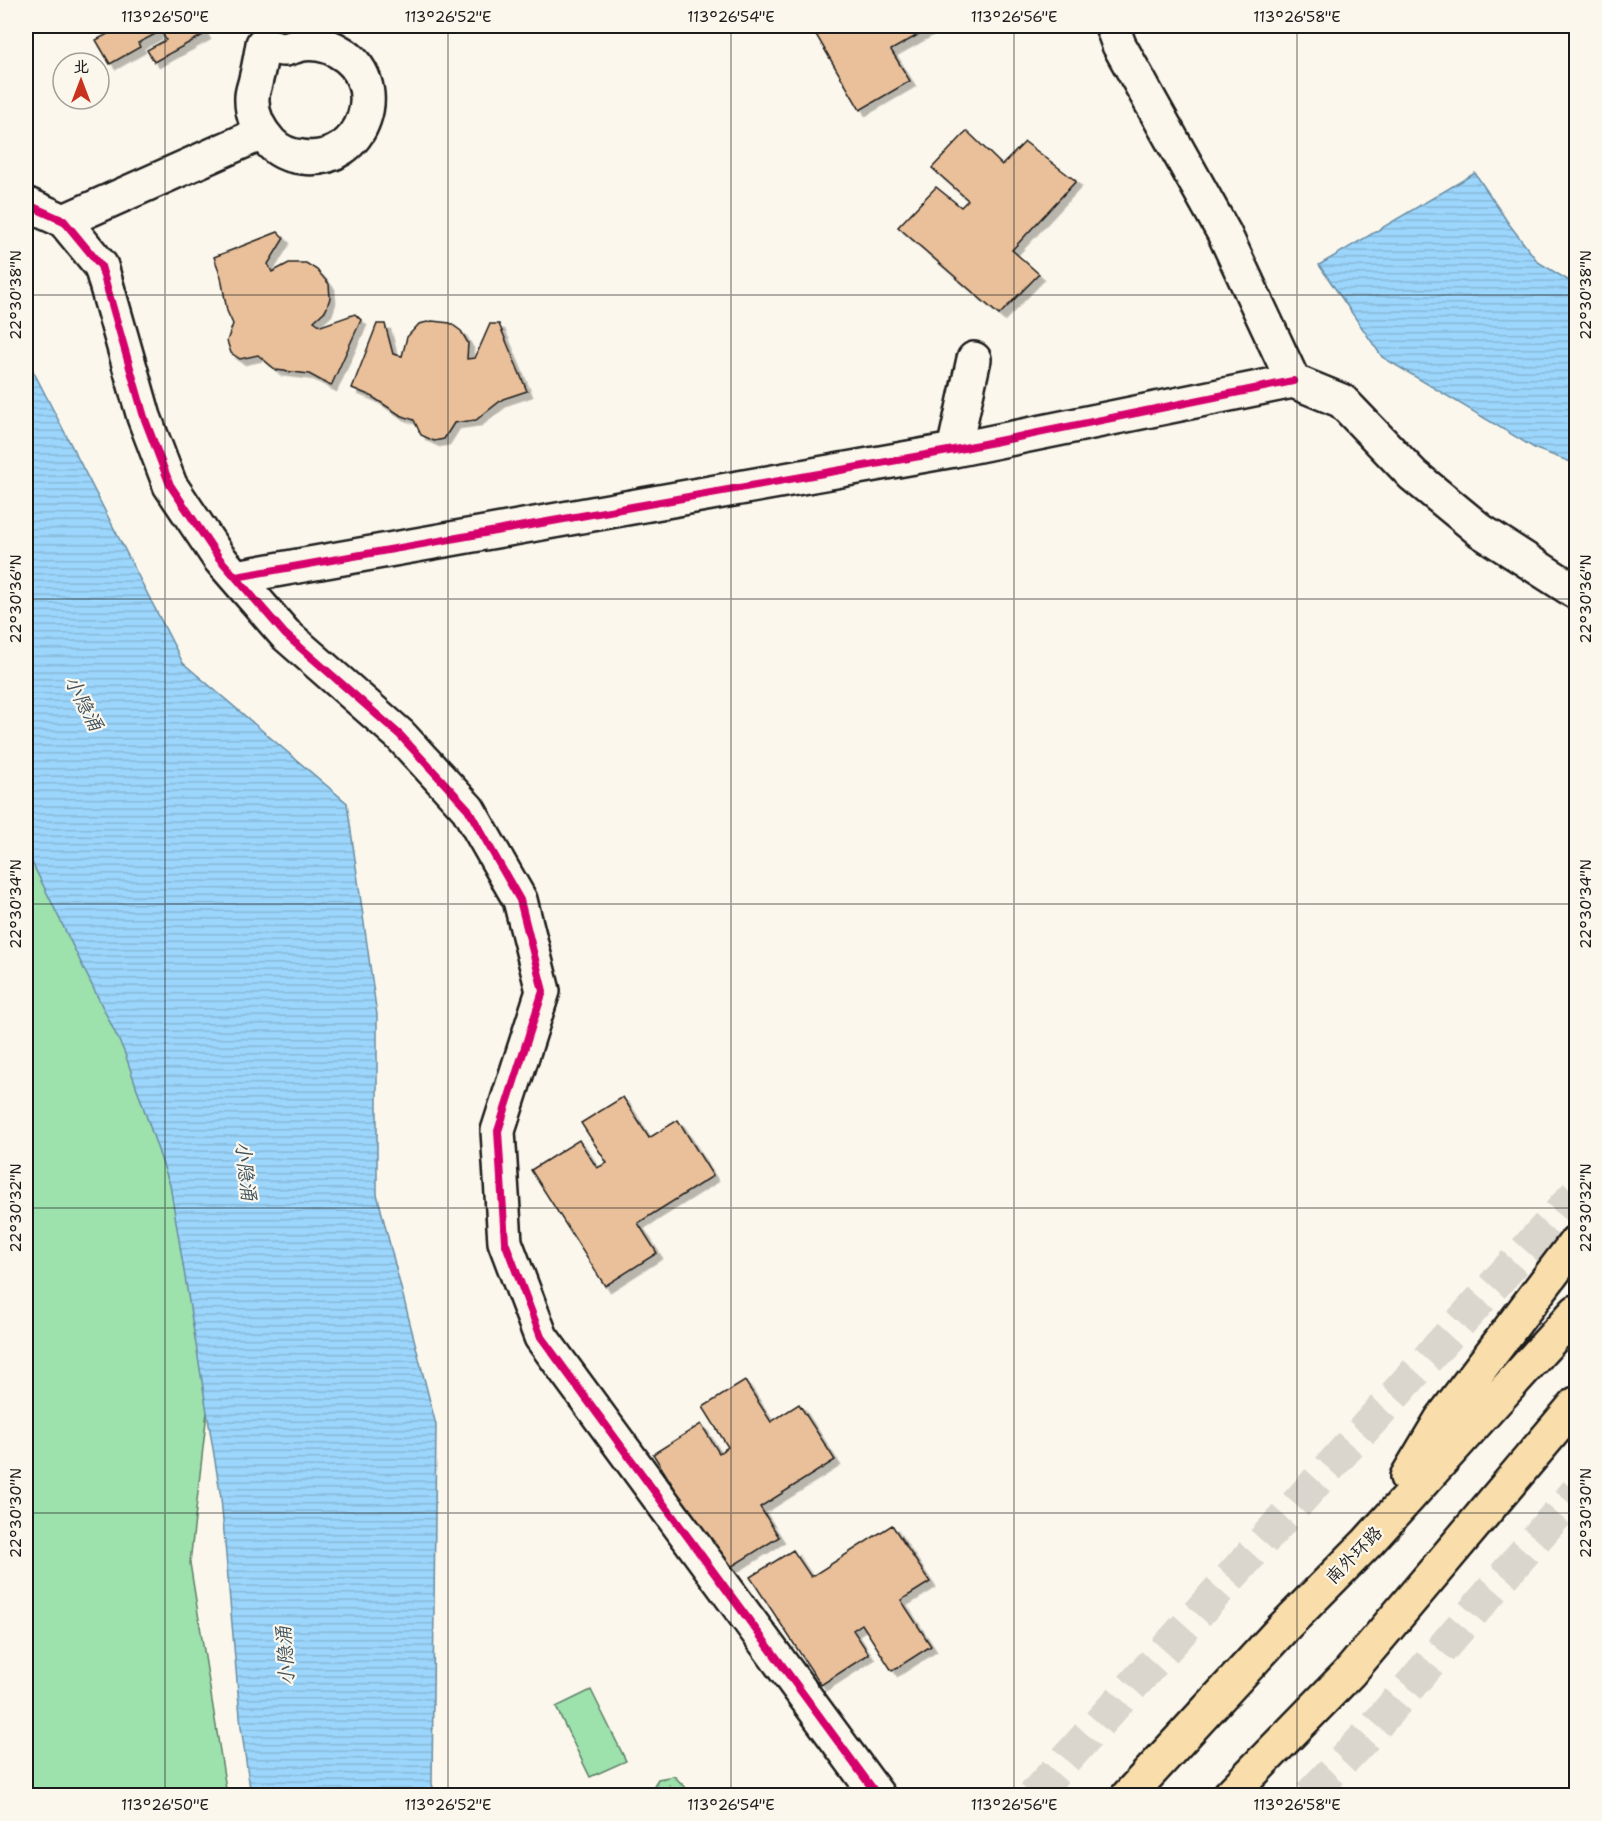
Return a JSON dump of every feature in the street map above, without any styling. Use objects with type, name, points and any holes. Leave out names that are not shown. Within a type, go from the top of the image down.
[{"type":"highway","points":[[1368,1542],[1442,1420],[1576,1242]]},
{"type":"highway","name":"南外环路","points":[[1128,1796],[1282,1628],[1368,1542],[1576,1312]]},
{"type":"highway","points":[[1229,1796],[1349,1672],[1576,1404]]},
{"type":"highway","points":[[1487,1509],[1576,1438]]},
{"type":"street","points":[[1112,26],[1119,45],[1224,233],[1293,381]]},
{"type":"street","points":[[259,34],[283,50],[301,44],[321,44],[338,51],[353,62],[363,78],[367,96],[366,115],[358,132],[345,147],[329,155],[310,159],[291,156],[275,147],[262,133],[254,116],[252,97],[259,34]]},
{"type":"street","points":[[64,221],[262,133]]},
{"type":"street","points":[[26,204],[64,221],[100,266],[144,417],[170,485],[219,558],[285,634],[400,735],[468,809],[520,900],[543,991],[498,1131],[505,1242],[541,1337],[878,1796]]},
{"type":"street","points":[[954,450],[974,359]]},
{"type":"street","points":[[236,577],[954,450],[1293,381],[1342,401],[1413,475],[1481,531],[1576,592]]},
{"type":"green space","points":[[26,779],[185,1043],[213,1359],[190,1563],[227,1795],[26,1795]]},
{"type":"green space","points":[[591,1690],[626,1761],[590,1777],[556,1707]]},
{"type":"green space","points":[[674,1776],[690,1795],[648,1795],[658,1779]]},
{"type":"water","points":[[1475,173],[1538,262],[1576,285],[1576,464],[1536,449],[1382,357],[1319,265]]},
{"type":"water","name":"小隐涌","points":[[26,357],[183,663],[347,803],[377,1015],[377,1194],[436,1425],[432,1784],[435,1795],[251,1795],[241,1727],[221,1498],[170,1185],[124,1051],[26,850]]},
{"type":"building","points":[[123,26],[180,26],[183,29],[189,26],[200,26],[205,34],[154,62],[147,50],[166,40],[161,31],[138,43],[140,47],[111,63],[111,51],[102,51],[96,40]]},
{"type":"building","points":[[811,26],[934,26],[891,50],[910,81],[860,110]]},
{"type":"building","points":[[967,131],[1002,165],[1025,142],[1076,181],[1012,250],[1039,274],[999,315],[898,227],[936,187],[961,207],[968,200],[932,168]]},
{"type":"building","points":[[278,232],[284,238],[268,264],[272,272],[289,263],[306,263],[317,270],[329,284],[330,298],[326,310],[314,321],[321,326],[355,314],[361,320],[331,386],[309,374],[276,370],[258,355],[240,359],[231,353],[227,341],[233,324],[227,311],[221,277],[214,257]]},
{"type":"building","points":[[432,321],[450,323],[461,331],[468,343],[467,359],[475,358],[490,324],[499,324],[527,391],[503,399],[476,420],[454,423],[444,439],[434,441],[421,435],[414,420],[400,415],[371,396],[352,388],[377,324],[385,324],[393,354],[402,356],[407,337],[419,324]]},
{"type":"building","points":[[623,1097],[649,1138],[678,1120],[713,1176],[638,1223],[657,1253],[605,1286],[531,1170],[579,1140],[597,1168],[607,1163],[581,1123]]},
{"type":"building","points":[[745,1381],[771,1422],[799,1404],[835,1460],[760,1507],[779,1537],[726,1570],[653,1454],[701,1424],[719,1453],[728,1447],[703,1407]]},
{"type":"building","points":[[892,1525],[930,1582],[901,1600],[931,1646],[892,1671],[862,1624],[853,1630],[869,1654],[821,1685],[750,1577],[793,1550],[811,1577]]},
{"type":"tunnel","points":[[1033,1796],[1576,1194]]},
{"type":"tunnel","points":[[1309,1796],[1372,1730],[1576,1492]]},
{"type":"cycle path","points":[[26,204],[64,221],[101,266],[144,417],[170,485],[219,558],[285,634],[400,735],[468,809],[520,900],[543,991],[498,1131],[505,1242],[541,1337],[878,1796]]},
{"type":"cycle path","points":[[236,577],[954,450],[1293,381]]}]
